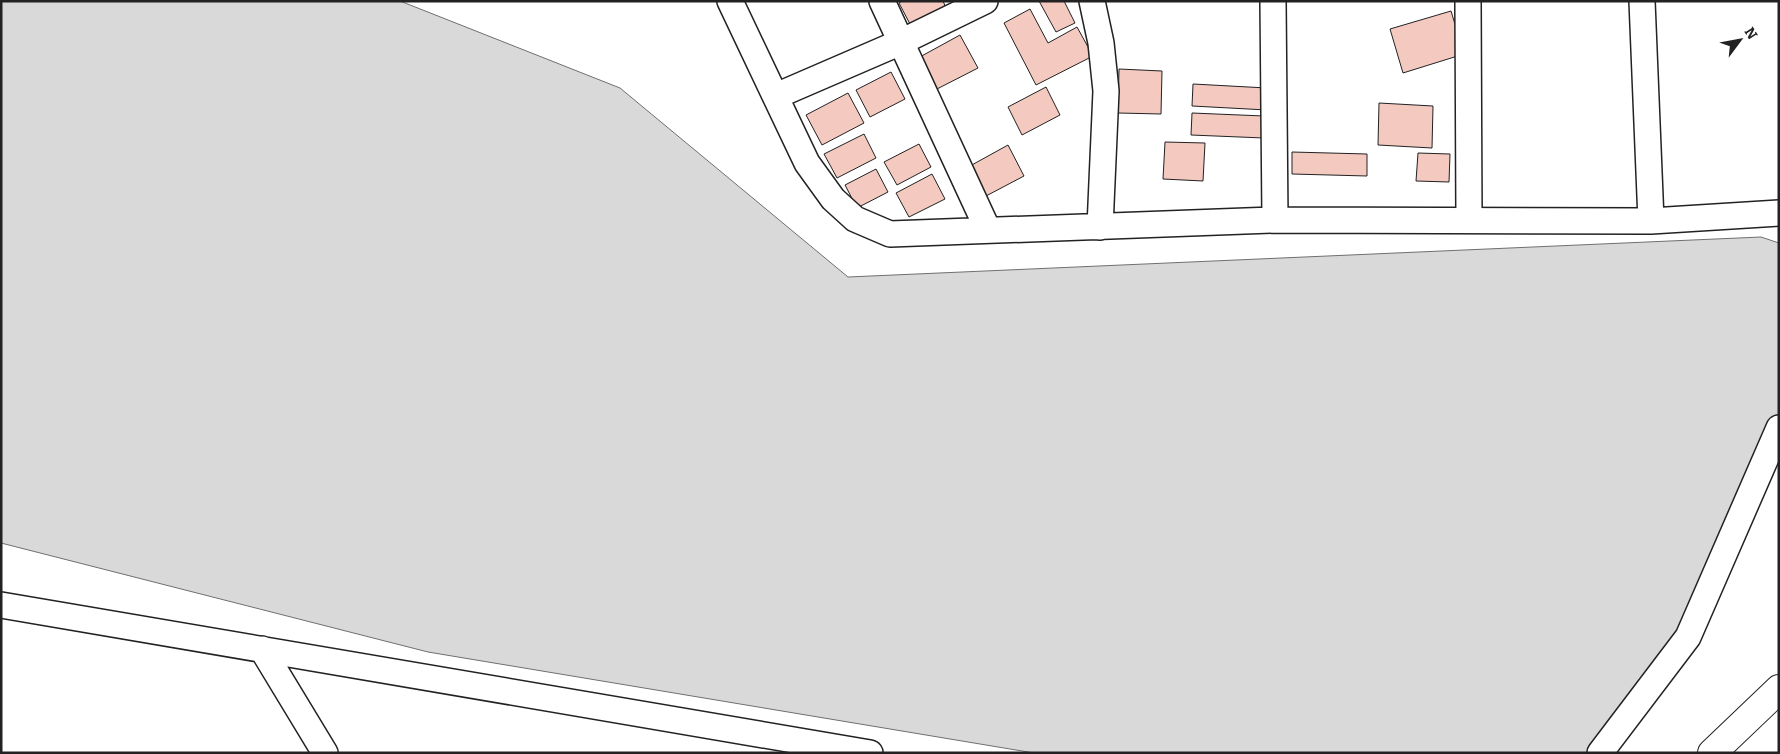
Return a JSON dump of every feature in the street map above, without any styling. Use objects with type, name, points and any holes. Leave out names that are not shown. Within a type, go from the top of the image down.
[{"type":"main road","points":[[1712,753],[1779,690]]},
{"type":"street","points":[[730,1],[807,163],[833,199],[855,218],[890,234],[1275,220],[1651,221],[1779,213]]},
{"type":"street","points":[[882,1],[988,230]]},
{"type":"street","points":[[776,96],[901,42],[985,1]]},
{"type":"street","points":[[1092,1],[1101,43],[1106,91],[1100,227]]},
{"type":"street","points":[[1273,1],[1275,220]]},
{"type":"street","points":[[1468,1],[1469,220]]},
{"type":"street","points":[[1642,1],[1651,221]]},
{"type":"street","points":[[1600,753],[1688,637],[1779,428]]},
{"type":"street","points":[[1,605],[870,753]]},
{"type":"street","points":[[262,649],[325,753]]},
{"type":"shaded area","points":[[1,1],[400,1],[620,88],[848,277],[1761,237],[1779,243],[1779,432],[1703,617],[1594,753],[1034,753],[428,652],[1,543]]},
{"type":"building","points":[[902,1],[943,1],[946,8],[911,26],[899,3]]},
{"type":"building","points":[[1039,1],[1064,1],[1075,23],[1056,32]]},
{"type":"building","points":[[1030,9],[1048,43],[1077,27],[1093,56],[1036,85],[1004,23]]},
{"type":"building","points":[[1451,11],[1464,54],[1403,73],[1390,29]]},
{"type":"building","points":[[960,35],[978,68],[935,90],[918,58]]},
{"type":"building","points":[[1119,69],[1162,71],[1161,114],[1118,113]]},
{"type":"building","points":[[891,72],[905,99],[870,117],[856,90]]},
{"type":"building","points":[[1193,84],[1267,88],[1267,110],[1192,106]]},
{"type":"building","points":[[1046,87],[1060,115],[1022,135],[1008,107]]},
{"type":"building","points":[[848,93],[864,123],[822,145],[806,115]]},
{"type":"building","points":[[1379,103],[1433,106],[1432,148],[1378,145]]},
{"type":"building","points":[[1192,113],[1264,116],[1264,138],[1191,135]]},
{"type":"building","points":[[864,134],[876,158],[837,178],[824,154]]},
{"type":"building","points":[[1165,142],[1205,143],[1203,181],[1163,179]]},
{"type":"building","points":[[919,144],[931,167],[897,185],[884,162]]},
{"type":"building","points":[[1008,145],[1024,176],[986,196],[970,166]]},
{"type":"building","points":[[1292,152],[1367,154],[1367,176],[1292,174]]},
{"type":"building","points":[[1418,153],[1450,154],[1449,182],[1416,181]]},
{"type":"building","points":[[876,169],[888,192],[857,208],[845,185]]},
{"type":"building","points":[[932,174],[945,199],[909,217],[896,193]]}]
